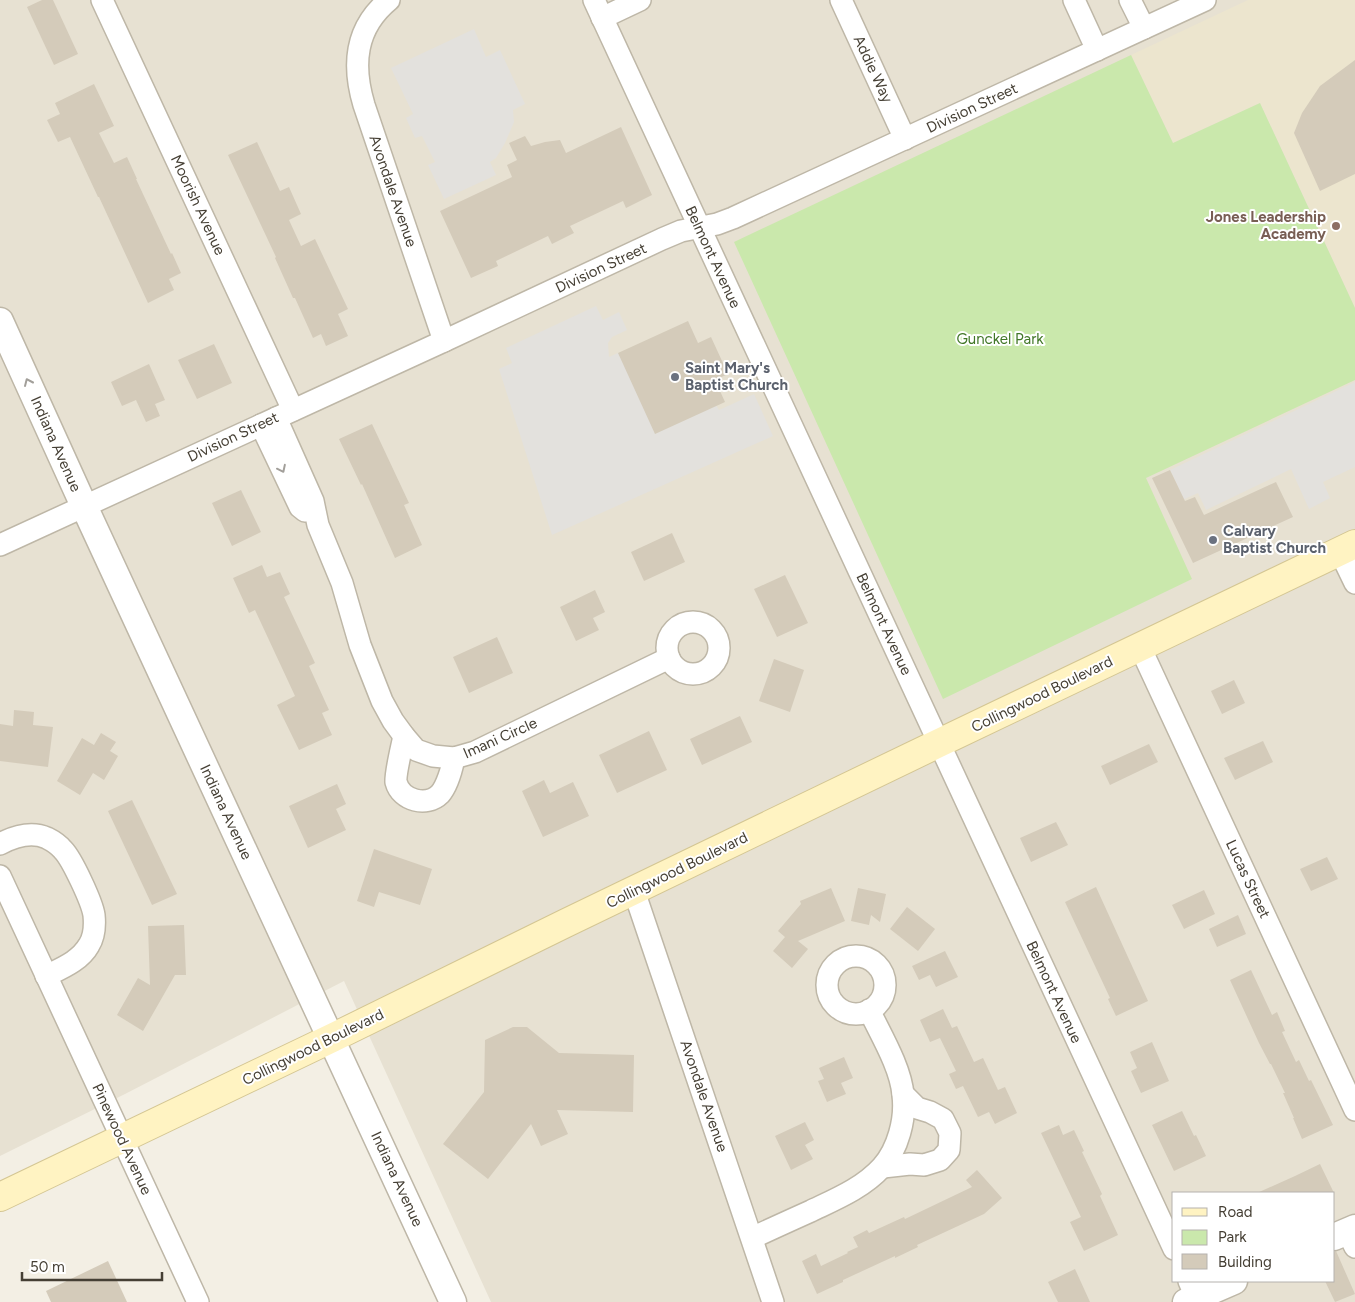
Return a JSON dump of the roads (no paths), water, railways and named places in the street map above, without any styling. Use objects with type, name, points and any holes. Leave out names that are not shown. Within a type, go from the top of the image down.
[{"type":"main road","name":"Collingwood Boulevard","points":[[0,1197],[939,743],[1348,548]]},
{"type":"street","name":"Moorish Avenue","points":[[102,0],[277,417]]},
{"type":"street","name":"Avondale Avenue","points":[[389,0],[371,20],[362,38],[358,52],[358,80],[360,91],[444,342]]},
{"type":"street","points":[[598,9],[640,0]]},
{"type":"street","name":"Addie Way","points":[[841,0],[905,139]]},
{"type":"street","points":[[1074,0],[1097,50]]},
{"type":"street","points":[[1130,0],[1144,28]]},
{"type":"street","name":"Division Street","points":[[0,545],[444,342],[662,239],[681,231],[717,224],[733,218],[1206,0]]},
{"type":"street","name":"Belmont Avenue","points":[[598,9],[1172,1245]]},
{"type":"street","name":"Indiana Avenue","points":[[0,321],[454,1302]]},
{"type":"street","name":"Imani Circle","points":[[277,417],[300,507],[318,525],[342,583],[360,645],[382,701],[393,721],[416,750],[433,756],[454,758],[475,752],[669,658]]},
{"type":"street","points":[[1348,548],[1355,583]]},
{"type":"street","name":"Lucas Street","points":[[1140,647],[1355,1110]]},
{"type":"street","points":[[404,736],[396,782],[402,793],[410,799],[420,801],[440,794],[452,771],[454,758]]},
{"type":"street","points":[[0,844],[23,834],[46,838],[55,843],[70,860],[91,904],[94,915],[94,927],[89,945],[74,961],[46,976]]},
{"type":"street","name":"Pinewood Avenue","points":[[0,876],[198,1302]]},
{"type":"street","name":"Avondale Avenue","points":[[634,891],[773,1302]]},
{"type":"street","points":[[752,1238],[857,1188],[883,1166],[892,1152],[904,1115],[903,1094],[891,1056],[869,1010]]},
{"type":"street","points":[[883,1166],[910,1164],[924,1166],[940,1160],[949,1150],[950,1133],[943,1119],[917,1108],[903,1094]]},
{"type":"street","points":[[1192,1295],[1231,1282]]},
{"type":"place","name":"Jones Leadership Academy","points":[[1336,226]]},
{"type":"place","name":"Saint Mary's Baptist Church","points":[[675,377]]},
{"type":"place","name":"Calvary Baptist Church","points":[[1213,540]]},
{"type":"park label","name":"Gunckel Park","points":[[1000,339]]}]
